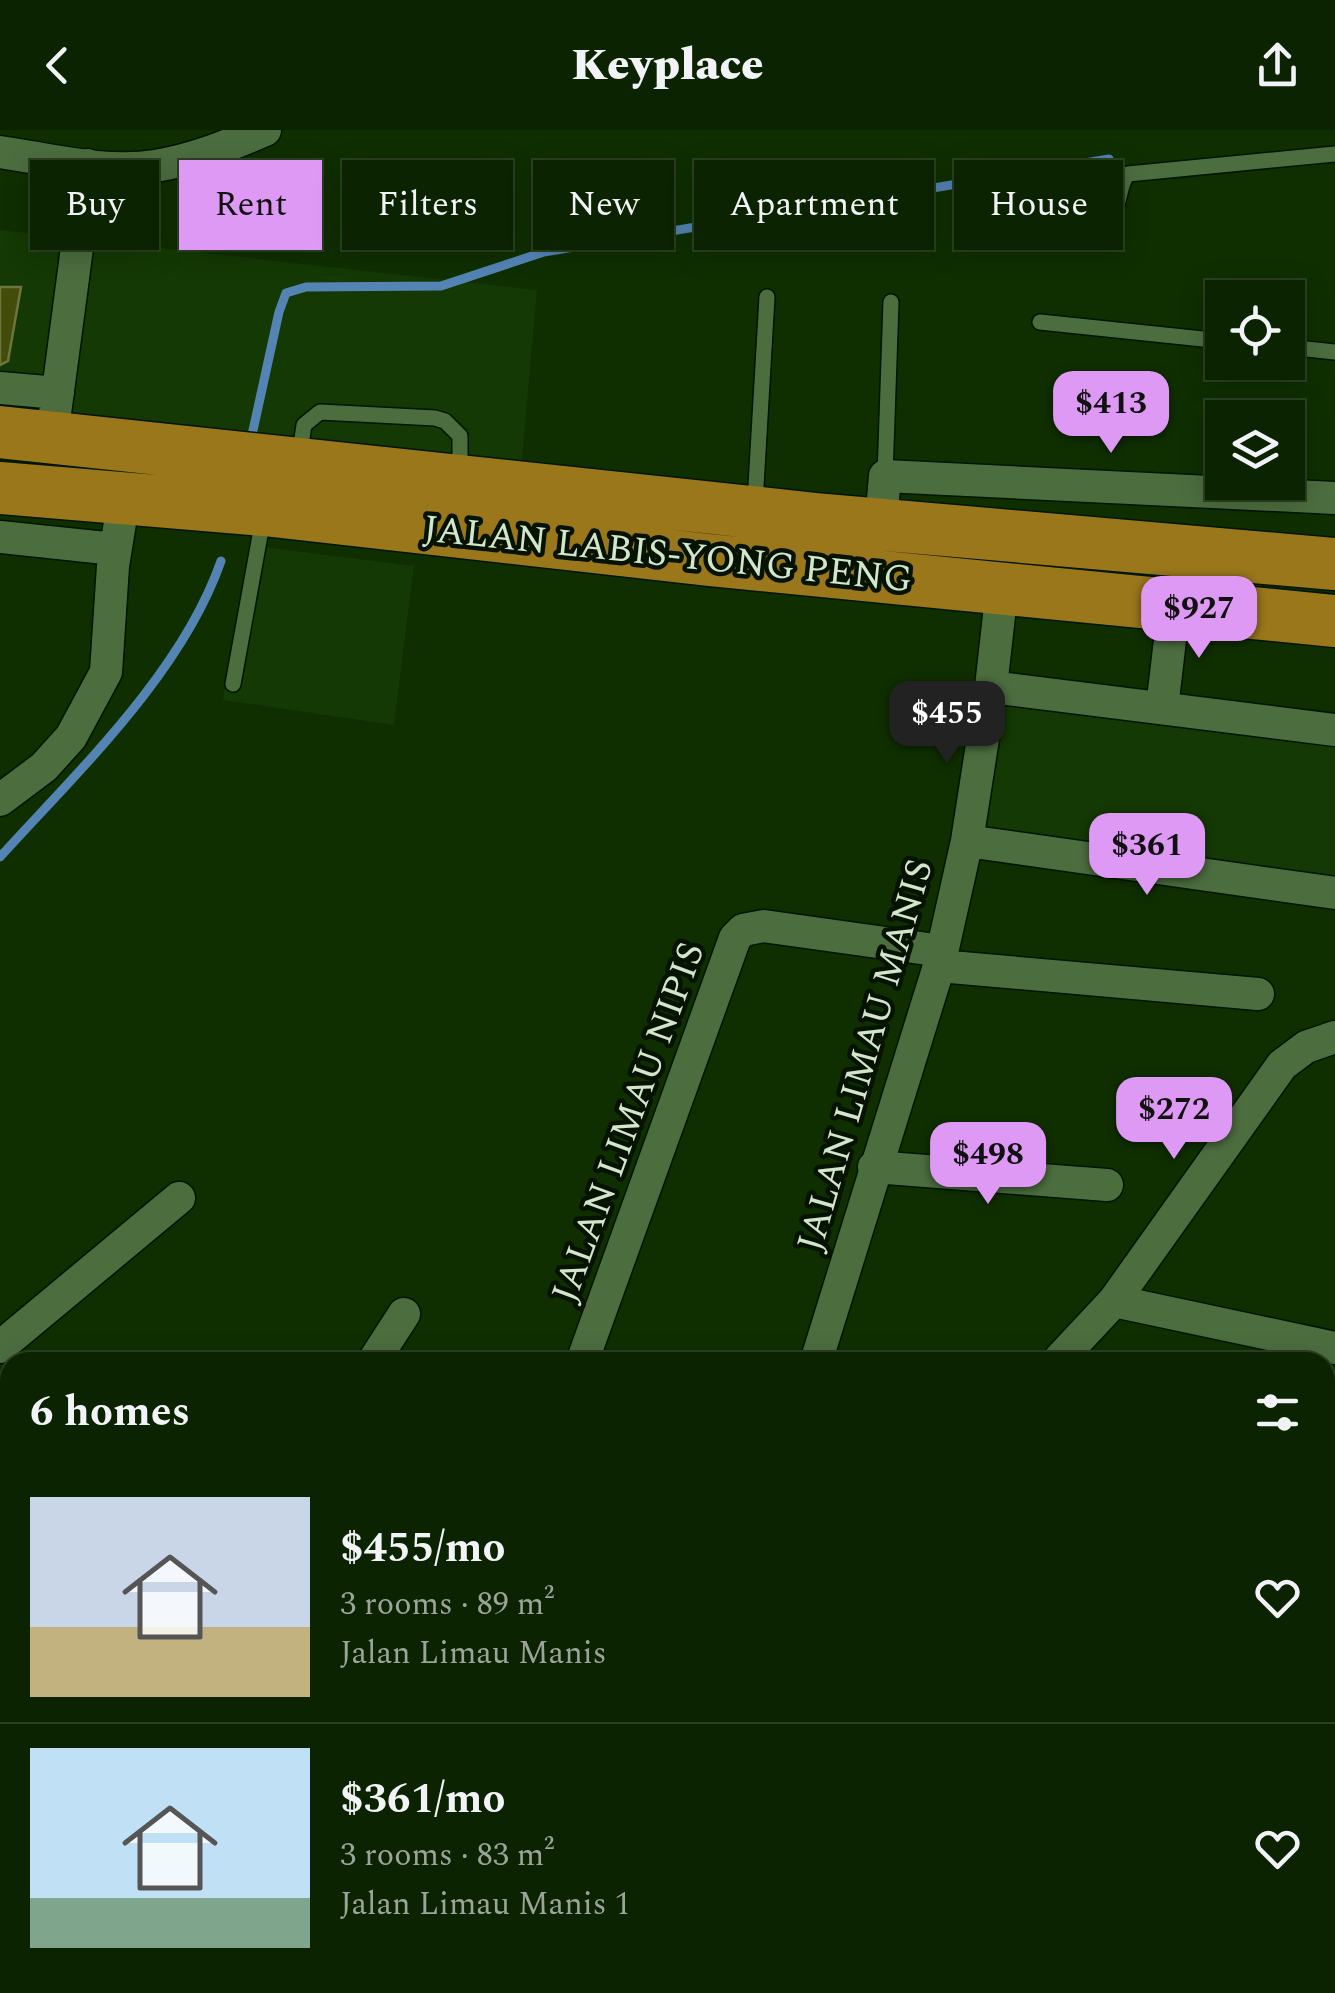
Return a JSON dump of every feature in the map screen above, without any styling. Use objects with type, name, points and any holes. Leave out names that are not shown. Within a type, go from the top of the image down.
[{"type":"highway","name":"JALAN LABIS-YONG PENG","points":[[0,432],[55,415],[298,462],[754,512],[883,500],[1335,564]]},
{"type":"highway","name":"JALAN LABIS-YONG PENG","points":[[0,488],[264,510],[709,560],[1335,621]]},
{"type":"street","points":[[159,165],[188,159],[265,130]]},
{"type":"street","points":[[0,152],[54,160]]},
{"type":"street","points":[[0,388],[55,415],[77,250]]},
{"type":"street","points":[[0,800],[44,767],[71,737],[106,672],[115,548],[124,498]]},
{"type":"street","points":[[883,500],[1335,498]]},
{"type":"street","points":[[0,536],[115,548]]},
{"type":"street","name":"JALAN LIMAU MANIS","points":[[822,1352],[874,1167],[940,959],[967,841],[1002,589]]},
{"type":"street","points":[[1162,708],[1174,606]]},
{"type":"street","points":[[991,687],[1335,730]]},
{"type":"street","points":[[967,841],[1335,893]]},
{"type":"street","name":"JALAN LIMAU NIPIS","points":[[591,1339],[735,938],[743,930],[764,926],[940,959],[1258,994]]},
{"type":"street","points":[[1065,1352],[1114,1300],[1282,1065],[1306,1047],[1335,1037]]},
{"type":"street","points":[[874,1167],[1107,1185]]},
{"type":"street","points":[[0,1347],[179,1198]]},
{"type":"street","points":[[1114,1300],[1335,1348]]},
{"type":"street","points":[[379,1352],[404,1314]]},
{"type":"lane","points":[[1123,180],[1128,174],[1335,154]]},
{"type":"lane","points":[[754,512],[768,297]]},
{"type":"lane","points":[[883,500],[891,302]]},
{"type":"lane","points":[[1040,322],[1205,339]]},
{"type":"lane","points":[[1305,349],[1335,352]]},
{"type":"lane","points":[[232,684],[264,510]]},
{"type":"shaded area","points":[[0,230],[30,233],[30,250],[159,248],[537,290],[521,470],[0,413]]},
{"type":"shaded area","points":[[249,545],[414,566],[394,725],[223,700]]},
{"type":"shaded area","points":[[979,671],[1335,717],[1335,880],[955,827]]},
{"type":"building","points":[[0,287],[21,287],[8,361],[0,365]]},
{"type":"waterway","points":[[250,444],[286,293],[306,287],[441,286],[544,252],[1109,159]]},
{"type":"waterway","points":[[0,857],[94,755],[155,681],[204,602],[221,561]]}]
